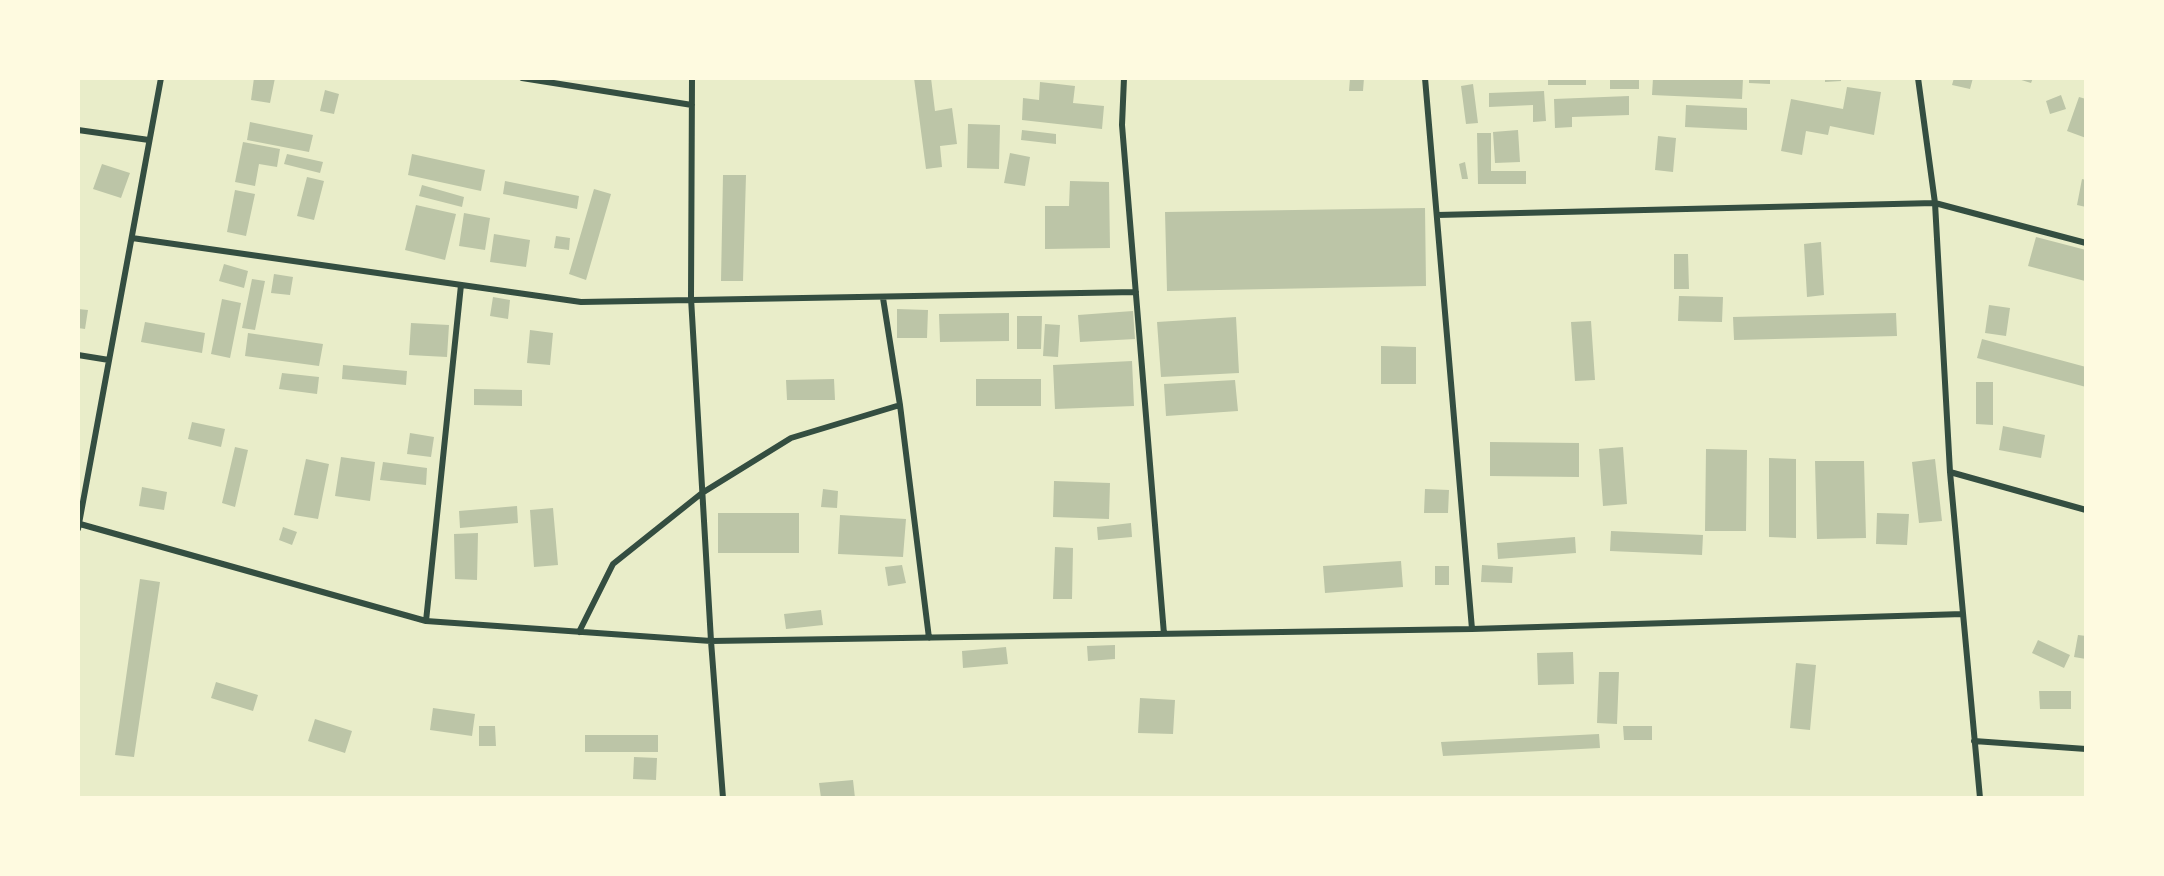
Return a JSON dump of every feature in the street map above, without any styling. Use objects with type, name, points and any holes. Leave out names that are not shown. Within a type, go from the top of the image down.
[{"type":"street","points":[[160,78],[79,526],[426,621],[711,641],[1472,629],[1963,614]]},
{"type":"street","points":[[522,78],[692,105]]},
{"type":"street","points":[[692,78],[691,298],[711,641],[723,798]]},
{"type":"street","points":[[1124,78],[1122,125],[1164,634]]},
{"type":"street","points":[[1425,78],[1472,629]]},
{"type":"street","points":[[1918,78],[1935,203],[1950,472],[1980,798]]},
{"type":"street","points":[[78,129],[149,140]]},
{"type":"street","points":[[1437,215],[1935,203],[2086,243]]},
{"type":"street","points":[[132,238],[581,302],[691,298],[883,298],[1136,292]]},
{"type":"street","points":[[426,621],[462,285]]},
{"type":"street","points":[[883,298],[900,405],[929,638]]},
{"type":"street","points":[[78,355],[109,360]]},
{"type":"street","points":[[579,632],[613,564],[702,493],[791,438],[900,405]]},
{"type":"street","points":[[1950,472],[2086,510]]},
{"type":"street","points":[[1974,741],[2086,749]]},
{"type":"building","points":[[254,78],[275,78],[270,103],[251,100]]},
{"type":"building","points":[[914,78],[931,78],[935,111],[952,108],[957,144],[940,146],[942,167],[926,169]]},
{"type":"building","points":[[1350,78],[1364,78],[1363,91],[1349,91]]},
{"type":"building","points":[[1548,78],[1586,78],[1586,85],[1548,85]]},
{"type":"building","points":[[1610,78],[1639,78],[1639,89],[1610,89]]},
{"type":"building","points":[[1653,78],[1743,78],[1742,99],[1652,95]]},
{"type":"building","points":[[1749,78],[1770,78],[1770,84],[1749,83]]},
{"type":"building","points":[[1825,78],[1841,78],[1841,81],[1825,82]]},
{"type":"building","points":[[1954,78],[1973,78],[1970,89],[1952,85]]},
{"type":"building","points":[[2015,78],[2033,78],[2031,83]]},
{"type":"building","points":[[1040,82],[1075,86],[1073,103],[1104,106],[1102,129],[1022,120],[1023,98],[1039,100]]},
{"type":"building","points":[[1473,84],[1478,123],[1466,124],[1461,86]]},
{"type":"building","points":[[1847,87],[1881,92],[1874,135],[1830,126],[1828,135],[1806,131],[1802,155],[1781,151],[1791,99],[1843,109]]},
{"type":"building","points":[[325,90],[339,94],[334,114],[320,111]]},
{"type":"building","points":[[1544,91],[1546,121],[1533,122],[1533,105],[1489,107],[1489,93]]},
{"type":"building","points":[[2061,95],[2066,109],[2050,114],[2046,101]]},
{"type":"building","points":[[1629,96],[1629,115],[1572,117],[1572,127],[1555,128],[1554,99]]},
{"type":"building","points":[[2079,97],[2086,99],[2086,138],[2067,131]]},
{"type":"building","points":[[1686,105],[1747,108],[1747,130],[1685,127]]},
{"type":"building","points":[[250,122],[313,135],[309,152],[247,140]]},
{"type":"building","points":[[968,124],[1000,125],[999,169],[967,168]]},
{"type":"building","points":[[1022,130],[1056,134],[1056,144],[1021,140]]},
{"type":"building","points":[[1518,130],[1520,162],[1495,163],[1493,132]]},
{"type":"building","points":[[1477,133],[1491,133],[1491,171],[1526,171],[1526,184],[1478,184]]},
{"type":"building","points":[[1658,136],[1676,138],[1673,172],[1655,170]]},
{"type":"building","points":[[243,142],[280,149],[277,167],[259,164],[255,186],[235,182]]},
{"type":"building","points":[[1010,153],[1030,157],[1025,186],[1004,183]]},
{"type":"building","points":[[287,154],[323,162],[320,173],[284,164]]},
{"type":"building","points":[[412,154],[485,170],[481,191],[408,175]]},
{"type":"building","points":[[1465,162],[1468,179],[1462,179],[1459,164]]},
{"type":"building","points":[[102,164],[130,173],[121,198],[93,189]]},
{"type":"building","points":[[723,175],[746,175],[743,281],[721,281]]},
{"type":"building","points":[[307,177],[324,181],[314,220],[297,216]]},
{"type":"building","points":[[2082,179],[2086,180],[2086,207],[2077,205]]},
{"type":"building","points":[[505,181],[579,196],[577,209],[503,194]]},
{"type":"building","points":[[1070,181],[1109,182],[1110,248],[1045,249],[1045,206],[1069,206]]},
{"type":"building","points":[[422,185],[464,197],[462,207],[419,196]]},
{"type":"building","points":[[594,189],[611,194],[586,280],[569,274]]},
{"type":"building","points":[[235,190],[255,194],[246,236],[227,232]]},
{"type":"building","points":[[416,205],[456,214],[445,260],[405,250]]},
{"type":"building","points":[[1425,208],[1426,286],[1167,291],[1165,212]]},
{"type":"building","points":[[464,213],[490,218],[485,250],[459,246]]},
{"type":"building","points":[[494,234],[530,240],[526,267],[490,262]]},
{"type":"building","points":[[556,236],[570,238],[569,250],[554,248]]},
{"type":"building","points":[[2036,237],[2086,250],[2085,281],[2028,266]]},
{"type":"building","points":[[1821,242],[1824,295],[1807,297],[1804,244]]},
{"type":"building","points":[[1674,254],[1688,254],[1689,289],[1674,289]]},
{"type":"building","points":[[224,264],[248,271],[244,288],[219,281]]},
{"type":"building","points":[[274,274],[293,277],[290,295],[271,293]]},
{"type":"building","points":[[252,279],[265,281],[255,330],[242,328]]},
{"type":"building","points":[[1679,296],[1723,297],[1722,322],[1678,321]]},
{"type":"building","points":[[493,297],[510,300],[508,319],[490,316]]},
{"type":"building","points":[[222,299],[241,303],[230,358],[211,354]]},
{"type":"building","points":[[1989,305],[2010,308],[2006,336],[1985,333]]},
{"type":"building","points":[[78,309],[88,310],[85,329],[78,328]]},
{"type":"building","points":[[897,309],[928,310],[927,338],[897,338]]},
{"type":"building","points":[[1133,311],[1135,339],[1080,342],[1078,315]]},
{"type":"building","points":[[1009,313],[1009,341],[940,342],[939,314]]},
{"type":"building","points":[[1896,313],[1897,336],[1734,340],[1733,317]]},
{"type":"building","points":[[1017,316],[1042,316],[1041,349],[1017,349]]},
{"type":"building","points":[[1236,317],[1239,373],[1161,377],[1157,322]]},
{"type":"building","points":[[1591,321],[1595,380],[1575,381],[1571,322]]},
{"type":"building","points":[[145,322],[205,333],[202,353],[141,342]]},
{"type":"building","points":[[411,323],[449,325],[447,357],[409,355]]},
{"type":"building","points":[[1045,324],[1060,325],[1058,357],[1043,356]]},
{"type":"building","points":[[530,330],[553,333],[550,365],[527,363]]},
{"type":"building","points":[[248,333],[323,344],[319,366],[245,356]]},
{"type":"building","points":[[1982,339],[2086,367],[2086,387],[1977,358]]},
{"type":"building","points":[[1381,346],[1416,347],[1416,384],[1381,384]]},
{"type":"building","points":[[1132,361],[1134,406],[1055,409],[1053,365]]},
{"type":"building","points":[[343,365],[407,371],[406,385],[342,379]]},
{"type":"building","points":[[282,373],[319,377],[317,394],[279,389]]},
{"type":"building","points":[[834,379],[835,400],[787,400],[786,380]]},
{"type":"building","points":[[976,379],[1041,379],[1041,406],[976,406]]},
{"type":"building","points":[[1235,380],[1238,411],[1166,416],[1164,384]]},
{"type":"building","points":[[1976,382],[1993,382],[1993,425],[1976,424]]},
{"type":"building","points":[[474,389],[522,390],[522,406],[474,405]]},
{"type":"building","points":[[192,422],[225,429],[221,447],[188,439]]},
{"type":"building","points":[[2003,426],[2045,435],[2041,458],[1999,450]]},
{"type":"building","points":[[410,433],[434,437],[431,457],[407,454]]},
{"type":"building","points":[[1490,442],[1579,443],[1579,477],[1490,476]]},
{"type":"building","points":[[235,447],[248,450],[235,507],[222,503]]},
{"type":"building","points":[[1623,447],[1627,504],[1603,506],[1599,449]]},
{"type":"building","points":[[1706,449],[1747,450],[1746,531],[1705,531]]},
{"type":"building","points":[[341,457],[375,462],[370,501],[335,496]]},
{"type":"building","points":[[1769,458],[1796,459],[1796,538],[1769,537]]},
{"type":"building","points":[[306,459],[329,464],[318,519],[294,515]]},
{"type":"building","points":[[1935,459],[1942,521],[1919,523],[1912,462]]},
{"type":"building","points":[[1815,461],[1864,461],[1866,538],[1817,539]]},
{"type":"building","points":[[383,462],[427,468],[426,485],[380,480]]},
{"type":"building","points":[[1054,481],[1110,483],[1109,519],[1053,517]]},
{"type":"building","points":[[142,487],[167,492],[164,510],[139,506]]},
{"type":"building","points":[[823,489],[838,491],[837,508],[821,507]]},
{"type":"building","points":[[1425,489],[1449,490],[1448,513],[1424,513]]},
{"type":"building","points":[[517,506],[518,523],[460,528],[459,511]]},
{"type":"building","points":[[553,508],[558,565],[534,567],[530,510]]},
{"type":"building","points":[[718,513],[799,513],[799,553],[718,553]]},
{"type":"building","points":[[1877,513],[1909,514],[1907,545],[1876,544]]},
{"type":"building","points":[[840,515],[906,519],[903,557],[838,554]]},
{"type":"building","points":[[1131,523],[1132,537],[1098,540],[1097,527]]},
{"type":"building","points":[[283,527],[297,532],[292,545],[279,540]]},
{"type":"building","points":[[1611,531],[1703,535],[1702,555],[1610,551]]},
{"type":"building","points":[[478,533],[477,580],[455,579],[454,534]]},
{"type":"building","points":[[1575,537],[1576,553],[1498,559],[1497,543]]},
{"type":"building","points":[[1055,547],[1073,548],[1072,599],[1053,599]]},
{"type":"building","points":[[1401,561],[1403,587],[1325,593],[1323,566]]},
{"type":"building","points":[[902,565],[906,583],[888,586],[885,567]]},
{"type":"building","points":[[1482,565],[1513,567],[1512,583],[1481,582]]},
{"type":"building","points":[[1435,566],[1449,566],[1449,585],[1435,585]]},
{"type":"building","points":[[140,579],[160,582],[134,757],[115,755]]},
{"type":"building","points":[[821,610],[823,625],[786,629],[784,614]]},
{"type":"building","points":[[2078,635],[2086,636],[2086,659],[2074,657]]},
{"type":"building","points":[[2038,640],[2070,655],[2064,668],[2032,653]]},
{"type":"building","points":[[1115,645],[1115,659],[1088,661],[1087,646]]},
{"type":"building","points":[[1006,647],[1008,664],[963,668],[962,651]]},
{"type":"building","points":[[1573,652],[1574,684],[1538,685],[1537,653]]},
{"type":"building","points":[[1796,663],[1816,665],[1810,730],[1790,728]]},
{"type":"building","points":[[1599,672],[1619,672],[1617,724],[1597,723]]},
{"type":"building","points":[[216,682],[258,695],[253,711],[211,698]]},
{"type":"building","points":[[2039,691],[2071,691],[2071,709],[2040,709]]},
{"type":"building","points":[[1140,698],[1175,700],[1173,734],[1138,733]]},
{"type":"building","points":[[433,708],[475,714],[472,736],[430,730]]},
{"type":"building","points":[[315,719],[352,731],[345,753],[308,741]]},
{"type":"building","points":[[479,726],[495,726],[496,746],[479,746]]},
{"type":"building","points":[[1623,726],[1652,726],[1652,740],[1624,740]]},
{"type":"building","points":[[1599,734],[1600,748],[1443,756],[1441,742]]},
{"type":"building","points":[[585,735],[658,735],[658,752],[585,752]]},
{"type":"building","points":[[634,757],[657,758],[656,780],[633,779]]},
{"type":"building","points":[[853,780],[855,798],[821,798],[819,783]]}]
